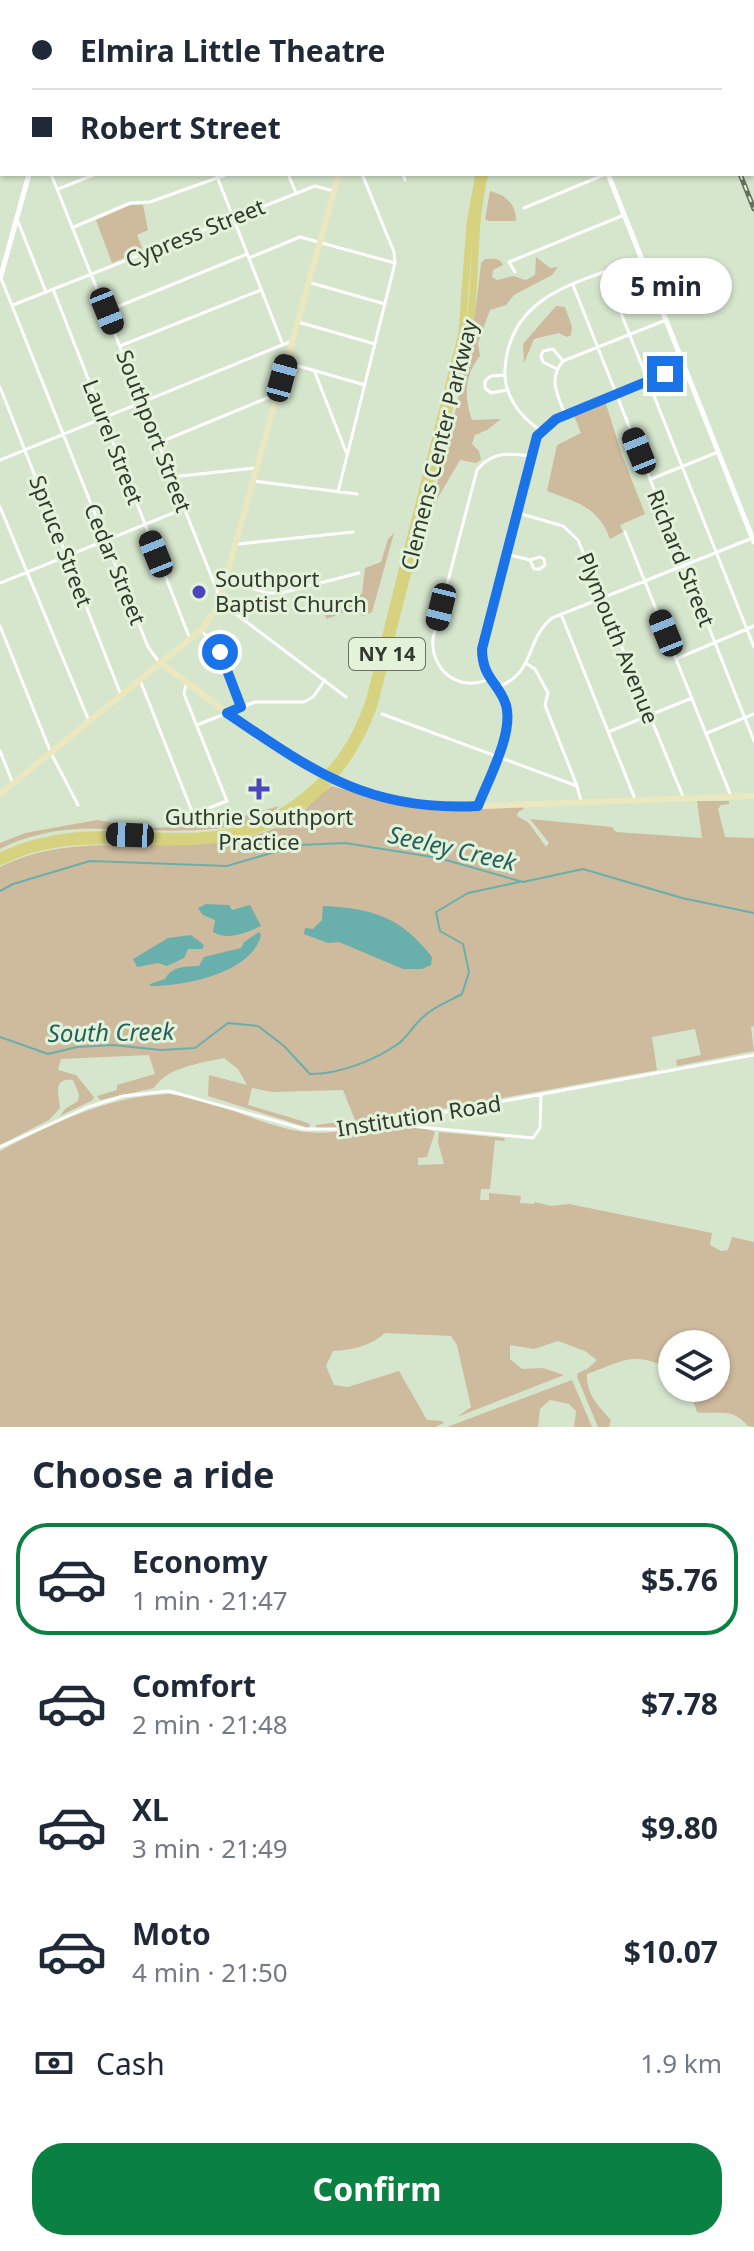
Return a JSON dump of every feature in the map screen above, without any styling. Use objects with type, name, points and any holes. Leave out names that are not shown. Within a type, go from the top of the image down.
[{"type":"main road","points":[[0,794],[201,630],[219,602],[338,176]]},
{"type":"main road","name":"Clemens Center Parkway","points":[[328,779],[363,718],[394,607],[462,333],[470,223],[479,176]]},
{"type":"main road","name":"Clemens Center Parkway","points":[[0,859],[31,843],[69,835],[197,836],[239,830],[261,823],[288,808],[328,779],[353,751],[368,721],[470,324],[476,219],[485,176]]},
{"type":"main road","points":[[171,672],[169,661],[172,653]]},
{"type":"main road","name":"Cedar Street","points":[[160,662],[227,713],[328,779],[368,795],[410,804],[478,806],[754,796]]},
{"type":"street","points":[[0,276],[28,176]]},
{"type":"street","name":"Southport Street","points":[[52,176],[219,602]]},
{"type":"street","points":[[58,189],[91,176]]},
{"type":"street","points":[[72,228],[130,203],[150,202],[216,176],[283,346]]},
{"type":"street","points":[[289,176],[296,193]]},
{"type":"street","points":[[338,492],[395,263],[394,252],[362,176]]},
{"type":"street","points":[[404,176],[405,180]]},
{"type":"street","points":[[524,208],[602,176]]},
{"type":"street","points":[[496,688],[511,681],[527,664],[540,631],[552,618],[753,539],[608,176]]},
{"type":"street","name":"Cypress Street","points":[[13,305],[315,186],[334,191]]},
{"type":"street","points":[[515,272],[509,262],[624,215]]},
{"type":"street","points":[[17,219],[46,292]]},
{"type":"street","points":[[107,311],[300,237],[395,263]]},
{"type":"street","points":[[540,431],[522,416],[504,375],[507,348],[519,320],[545,297],[641,258]]},
{"type":"street","points":[[605,273],[754,647]]},
{"type":"street","name":"Cedar Street","points":[[0,276],[148,647],[160,662]]},
{"type":"street","points":[[308,282],[385,304]]},
{"type":"street","name":"Richard Street","points":[[573,285],[754,741]]},
{"type":"street","name":"Laurel Street","points":[[53,289],[190,639]]},
{"type":"street","points":[[120,346],[261,290]]},
{"type":"street","points":[[566,415],[555,389],[557,369],[563,361],[666,320]]},
{"type":"street","points":[[297,322],[375,344]]},
{"type":"street","points":[[0,460],[292,341]]},
{"type":"street","points":[[557,369],[543,362],[543,351],[553,349],[563,361]]},
{"type":"street","points":[[286,362],[365,385]]},
{"type":"street","points":[[478,806],[508,723],[506,707],[489,679],[482,649],[540,431],[566,415],[684,366]]},
{"type":"street","points":[[314,370],[347,455]]},
{"type":"street","points":[[504,375],[487,378],[485,388],[491,393],[508,390]]},
{"type":"street","name":"Spruce Street","points":[[0,387],[121,695]]},
{"type":"street","points":[[158,443],[277,394]]},
{"type":"street","points":[[650,479],[718,452]]},
{"type":"street","points":[[489,679],[470,683],[458,681],[444,673],[434,655],[433,638],[477,470],[484,461],[498,454],[531,456]]},
{"type":"street","points":[[171,477],[255,468]]},
{"type":"street","points":[[253,481],[357,494]]},
{"type":"street","points":[[0,507],[89,721]]},
{"type":"street","points":[[0,583],[183,509]]},
{"type":"street","name":"Plymouth Avenue","points":[[518,513],[563,526],[573,533],[582,547],[684,799]]},
{"type":"street","points":[[235,544],[353,532]]},
{"type":"street","points":[[625,532],[732,798]]},
{"type":"street","points":[[506,554],[530,560]]},
{"type":"street","points":[[225,579],[263,592],[281,593],[359,573]]},
{"type":"street","points":[[219,602],[346,697]]},
{"type":"street","points":[[561,614],[635,799]]},
{"type":"street","points":[[0,626],[51,753],[78,805]]},
{"type":"street","points":[[676,659],[754,626]]},
{"type":"street","points":[[201,630],[220,652],[241,707]]},
{"type":"street","points":[[527,664],[535,669],[548,693],[545,705],[581,801]]},
{"type":"street","points":[[140,680],[193,814],[227,801],[184,694],[186,684]]},
{"type":"street","points":[[197,725],[255,702],[304,702],[313,697],[325,680]]},
{"type":"street","points":[[608,732],[692,698]]},
{"type":"street","points":[[382,714],[577,786]]},
{"type":"street","points":[[707,733],[754,714]]},
{"type":"street","points":[[0,751],[13,783]]},
{"type":"street","name":"Institution Road","points":[[0,1147],[88,1107],[123,1096],[169,1091],[304,1129],[353,1129],[754,1055]]},
{"type":"street","points":[[385,1124],[533,1138],[540,1128],[541,1095]]},
{"type":"shaded area","points":[[490,191],[509,201],[516,221],[485,219]]},
{"type":"shaded area","points":[[131,205],[143,205],[148,230],[137,235],[143,250],[112,263],[96,220]]},
{"type":"shaded area","points":[[536,257],[550,268],[558,267],[552,275],[514,295],[506,305],[490,310],[478,343],[480,356],[468,379],[467,395],[472,420],[501,419],[475,435],[472,444],[479,451],[481,460],[476,463],[460,460],[430,511],[467,357],[481,263],[485,259],[502,262],[503,265],[493,270],[492,277],[497,280],[513,276],[526,280],[535,275]]},
{"type":"shaded area","points":[[556,306],[565,307],[572,327],[571,335],[567,337],[559,333],[534,339],[524,363],[523,344]]},
{"type":"shaded area","points":[[605,401],[645,514],[620,525],[623,532],[610,539],[593,513],[547,491],[557,445],[581,433],[573,413]]},
{"type":"shaded area","points":[[394,533],[372,612],[364,616],[349,610],[327,619],[323,613],[362,594],[365,568],[381,562],[388,539]]},
{"type":"shaded area","points":[[332,786],[404,806],[462,809],[522,806],[524,809],[517,816],[528,822],[546,847],[549,843],[530,819],[612,827],[616,832],[702,838],[697,801],[729,801],[729,804],[721,805],[718,809],[725,837],[754,838],[754,1026],[751,1027],[754,1051],[677,1066],[676,1060],[701,1055],[695,1029],[652,1037],[657,1070],[336,1128],[316,1128],[316,1125],[355,1120],[343,1090],[272,1092],[252,1088],[248,1105],[310,1124],[309,1128],[208,1096],[209,1075],[247,1085],[238,1069],[224,1058],[176,1071],[154,1088],[100,1100],[97,1096],[117,1090],[117,1085],[155,1074],[149,1055],[61,1059],[58,1070],[76,1075],[94,1097],[93,1100],[60,1116],[78,1101],[79,1094],[73,1080],[66,1080],[58,1088],[60,1108],[49,1120],[0,1145],[0,867],[29,855],[59,849],[212,843],[250,836],[293,818]]},
{"type":"shaded area","points":[[279,806],[264,818],[242,825],[185,831],[68,830],[28,838],[0,849],[0,843],[25,833],[97,820],[148,828],[212,825]]},
{"type":"shaded area","points":[[169,1094],[201,1100],[267,1123],[306,1132],[421,1127],[435,1132],[427,1157],[418,1158],[418,1165],[444,1164],[438,1142],[439,1132],[505,1138],[504,1141],[495,1140],[490,1189],[481,1189],[480,1200],[489,1200],[489,1193],[521,1196],[520,1203],[569,1204],[712,1233],[710,1245],[721,1251],[728,1250],[732,1237],[754,1242],[754,1427],[731,1414],[697,1412],[694,1402],[730,1402],[730,1330],[658,1330],[658,1363],[629,1360],[587,1374],[591,1394],[611,1420],[609,1427],[598,1427],[577,1377],[578,1373],[597,1360],[585,1351],[558,1341],[534,1349],[510,1345],[510,1359],[522,1369],[543,1368],[564,1375],[457,1417],[471,1407],[457,1345],[451,1336],[385,1333],[361,1346],[333,1351],[326,1366],[334,1385],[348,1387],[399,1371],[427,1420],[444,1423],[435,1427],[0,1427],[0,1151],[82,1113],[146,1096]]},
{"type":"shaded area","points":[[572,1380],[592,1427],[574,1427],[576,1411],[569,1404],[550,1400],[540,1409],[538,1427],[447,1427]]},
{"type":"water","points":[[206,904],[229,905],[232,910],[250,905],[261,926],[237,935],[219,935],[213,932],[215,920],[203,915],[198,908]]},
{"type":"water","points":[[323,906],[371,912],[397,924],[409,932],[432,957],[431,965],[422,969],[403,969],[339,942],[328,943],[304,934],[305,928],[313,929],[322,920]]},
{"type":"water","points":[[259,932],[261,935],[255,948],[231,968],[198,980],[150,986],[176,969],[199,966],[204,957],[241,948],[244,942]]},
{"type":"water","points":[[191,935],[204,945],[202,949],[188,949],[184,958],[167,966],[158,963],[137,967],[133,959],[168,938]]},
{"type":"waterway","name":"Seeley Creek","points":[[0,891],[13,884],[90,861],[227,866],[299,845],[345,843],[439,858],[523,882],[583,869],[682,898],[754,913]]},
{"type":"waterway","name":"South Creek","points":[[0,1037],[48,1054],[77,1047],[113,1045],[161,1050],[195,1048],[228,1023],[258,1026],[284,1046],[310,1074],[344,1069],[378,1056],[398,1044],[429,1012],[462,994],[469,972],[463,944],[440,931],[436,912],[468,893],[519,882]]},
{"type":"railway","points":[[741,176],[754,209]]},
{"type":"place","name":"Southport Baptist Church","points":[[199,592]]},
{"type":"place","name":"Guthrie Southport Practice","points":[[259,789]]},
{"type":"route","points":[[220,652],[241,707],[227,713],[306,767],[368,795],[410,804],[478,806],[508,723],[506,707],[486,672],[482,649],[537,436],[556,419],[665,374]]}]
